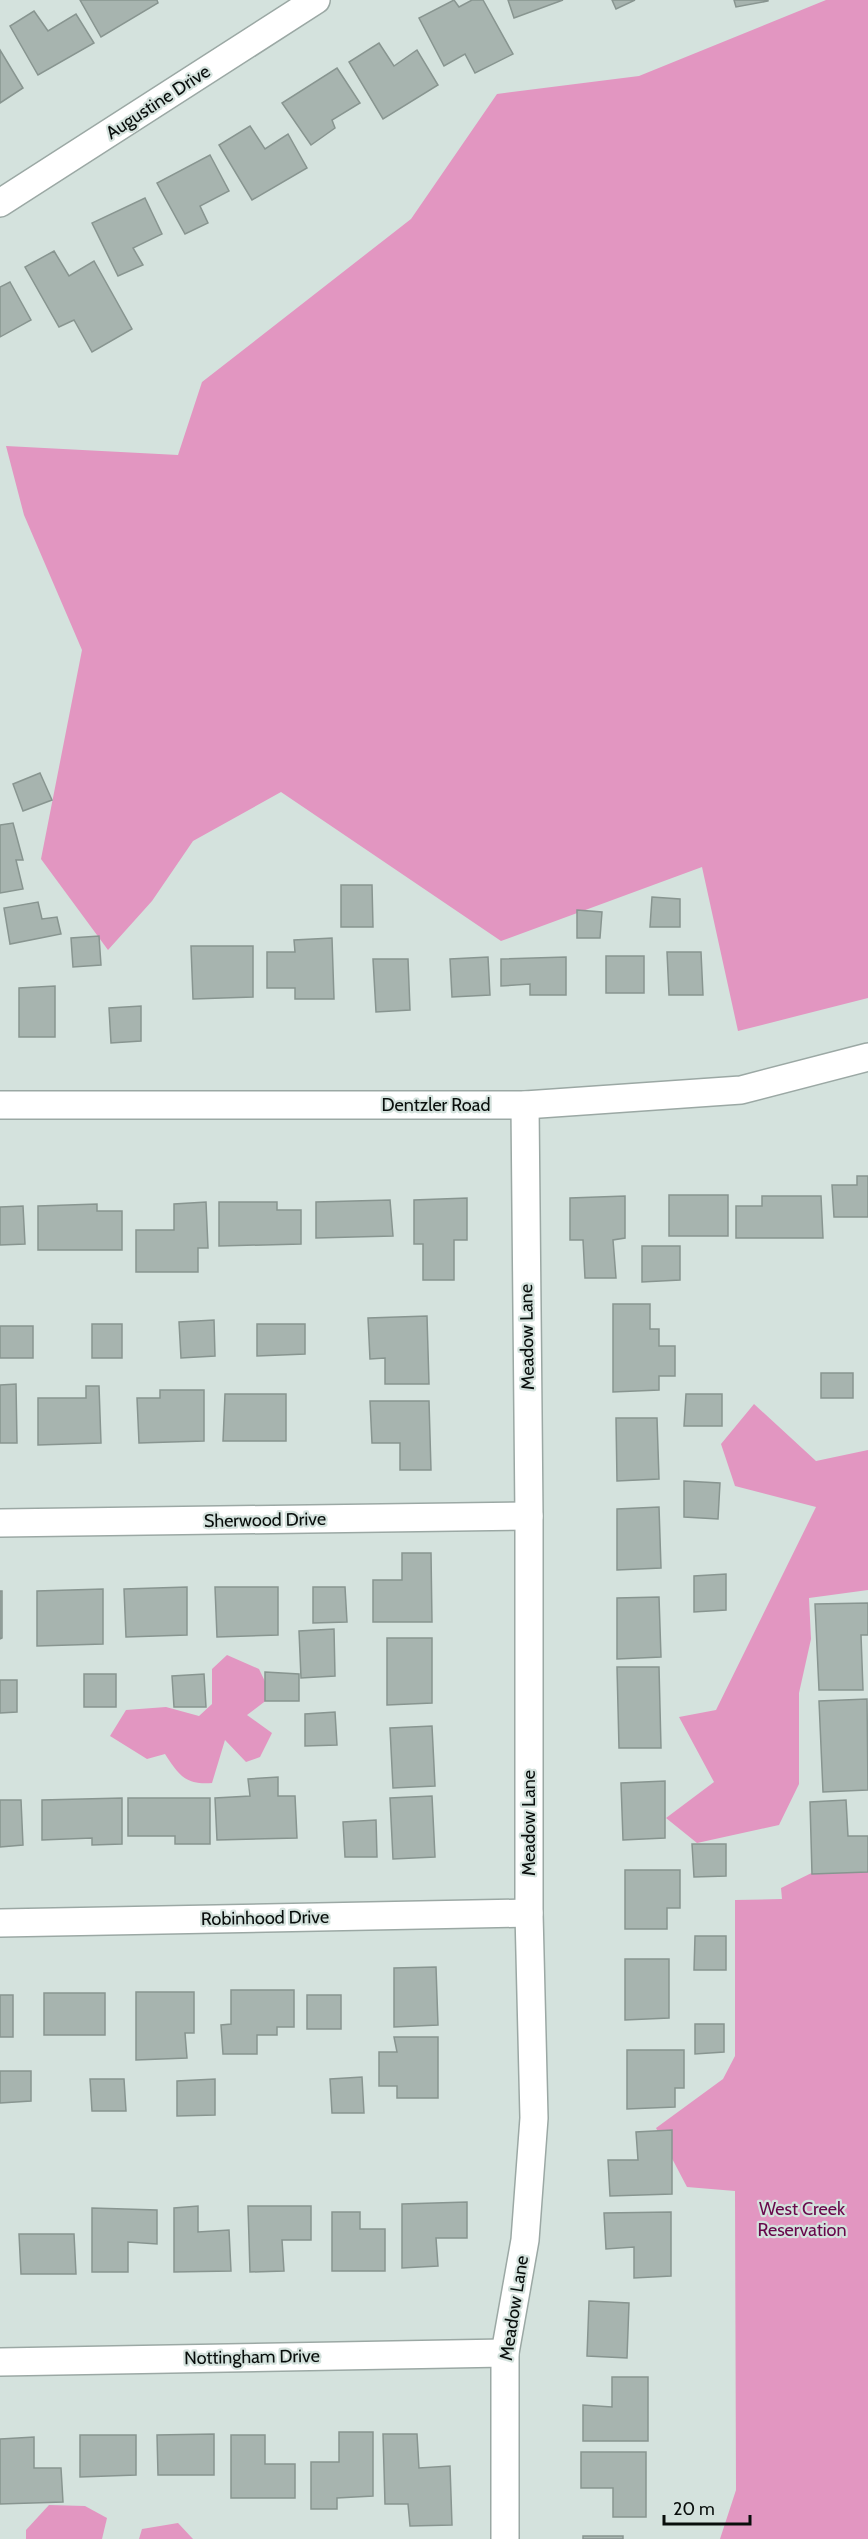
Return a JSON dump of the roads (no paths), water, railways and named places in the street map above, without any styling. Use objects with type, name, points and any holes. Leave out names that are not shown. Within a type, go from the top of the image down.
[{"type":"street","name":"Augustine Drive","points":[[0,203],[316,0]]},
{"type":"street","name":"Dentzler Road","points":[[0,1105],[525,1105],[741,1090],[868,1057]]},
{"type":"street","name":"Meadow Lane","points":[[505,2539],[505,2353],[525,2240],[534,2118],[529,1913],[529,1516],[525,1105]]},
{"type":"street","name":"Sherwood Drive","points":[[0,1524],[529,1516]]},
{"type":"street","name":"Robinhood Drive","points":[[0,1923],[529,1913]]},
{"type":"street","name":"Nottingham Drive","points":[[0,2362],[505,2353]]},
{"type":"park label","name":"West Creek Reservation","points":[[802,2219]]}]
